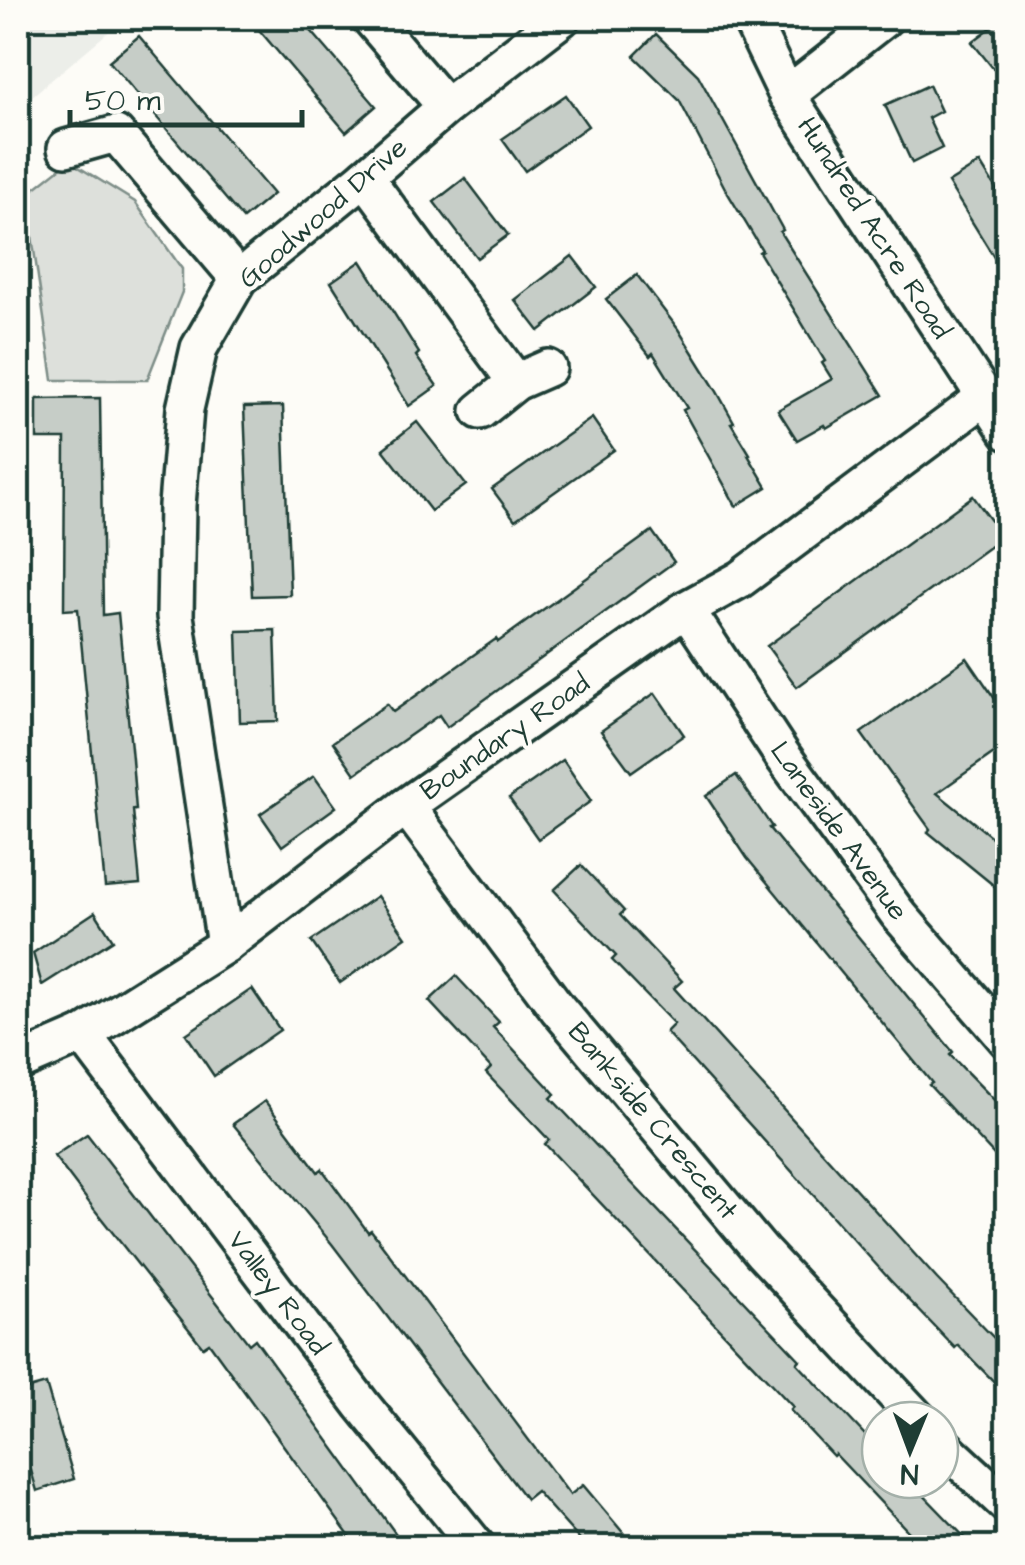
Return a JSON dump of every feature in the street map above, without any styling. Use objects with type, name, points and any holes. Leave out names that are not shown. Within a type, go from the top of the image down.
[{"type":"street","points":[[370,18],[446,106]]},
{"type":"street","name":"Goodwood Drive","points":[[225,945],[176,616],[177,504],[185,410],[200,348],[239,279],[365,178],[446,106],[562,18]]},
{"type":"street","name":"Hundred Acre Road","points":[[750,18],[786,95],[1008,432]]},
{"type":"street","points":[[786,95],[884,18]]},
{"type":"street","points":[[66,148],[116,134],[239,279]]},
{"type":"street","points":[[365,178],[532,375],[480,412]]},
{"type":"street","name":"Boundary Road","points":[[18,1063],[83,1035],[225,945],[406,806],[686,609],[741,579],[985,398]]},
{"type":"street","name":"Laneside Avenue","points":[[686,609],[782,756],[898,914],[1008,1041]]},
{"type":"street","name":"Bankside Crescent","points":[[406,806],[609,1070],[762,1252],[899,1400]]},
{"type":"street","name":"Valley Road","points":[[83,1035],[362,1405],[478,1548]]},
{"type":"street","points":[[960,1462],[1008,1506]]},
{"type":"shaded area","points":[[18,18],[125,18],[18,108]]},
{"type":"shaded area","points":[[69,161],[135,202],[182,269],[182,292],[147,380],[53,380],[26,195]]},
{"type":"building","points":[[249,18],[300,18],[376,106],[346,132]]},
{"type":"building","points":[[1008,18],[1008,87],[972,42]]},
{"type":"building","points":[[656,34],[698,75],[783,230],[780,232],[883,395],[797,440],[778,410],[832,379],[679,100],[634,56]]},
{"type":"building","points":[[139,36],[273,194],[243,219],[109,61]]},
{"type":"building","points":[[929,85],[941,111],[928,118],[942,148],[912,163],[885,105]]},
{"type":"building","points":[[566,95],[588,126],[525,171],[502,139]]},
{"type":"building","points":[[980,163],[1008,208],[1008,280],[948,183]]},
{"type":"building","points":[[465,178],[508,235],[477,258],[434,202]]},
{"type":"building","points":[[572,256],[596,287],[539,331],[515,300]]},
{"type":"building","points":[[361,261],[437,386],[409,406],[331,282]]},
{"type":"building","points":[[637,275],[678,329],[716,390],[767,487],[736,506],[683,410],[687,408],[653,353],[650,356],[606,299]]},
{"type":"building","points":[[100,398],[103,615],[118,613],[140,884],[105,887],[78,609],[64,610],[65,439],[37,439],[37,399]]},
{"type":"building","points":[[283,406],[290,595],[252,596],[244,407]]},
{"type":"building","points":[[592,418],[614,450],[515,520],[492,489]]},
{"type":"building","points":[[417,422],[466,485],[431,511],[383,449]]},
{"type":"building","points":[[973,496],[1003,537],[797,687],[767,646]]},
{"type":"building","points":[[652,531],[674,562],[447,727],[439,715],[355,774],[333,742],[387,704],[393,712]]},
{"type":"building","points":[[275,630],[278,721],[240,722],[237,631]]},
{"type":"building","points":[[967,658],[1008,718],[1008,743],[937,793],[1008,850],[1008,897],[928,832],[930,829],[861,733]]},
{"type":"building","points":[[655,693],[684,735],[631,772],[601,731]]},
{"type":"building","points":[[563,760],[591,801],[538,839],[509,798]]},
{"type":"building","points":[[736,775],[772,827],[769,828],[953,1052],[950,1055],[1008,1114],[1008,1170],[929,1085],[932,1083],[747,858],[706,796]]},
{"type":"building","points":[[314,776],[336,807],[282,846],[260,814]]},
{"type":"building","points":[[581,865],[624,911],[620,915],[682,981],[674,988],[937,1279],[994,1338],[1008,1325],[1008,1396],[890,1280],[666,1032],[674,1024],[612,960],[616,956],[554,890]]},
{"type":"building","points":[[377,896],[406,937],[340,983],[311,941]]},
{"type":"building","points":[[95,912],[113,940],[42,985],[33,953]]},
{"type":"building","points":[[456,976],[499,1022],[493,1027],[555,1094],[551,1098],[800,1360],[797,1363],[860,1430],[860,1480],[833,1456],[790,1410],[793,1407],[545,1144],[549,1140],[486,1073],[491,1068],[429,1001]]},
{"type":"building","points":[[252,989],[280,1030],[214,1076],[186,1034]]},
{"type":"building","points":[[265,1101],[318,1172],[322,1169],[368,1232],[371,1230],[570,1495],[583,1485],[636,1548],[587,1548],[536,1491],[526,1499],[332,1244],[233,1124]]},
{"type":"building","points":[[87,1134],[249,1344],[255,1339],[406,1548],[358,1548],[209,1343],[203,1347],[94,1209],[54,1156]]},
{"type":"building","points":[[46,1384],[74,1479],[37,1491],[18,1426],[18,1392]]},
{"type":"building","points":[[879,1500],[928,1500],[975,1548],[924,1548]]}]
